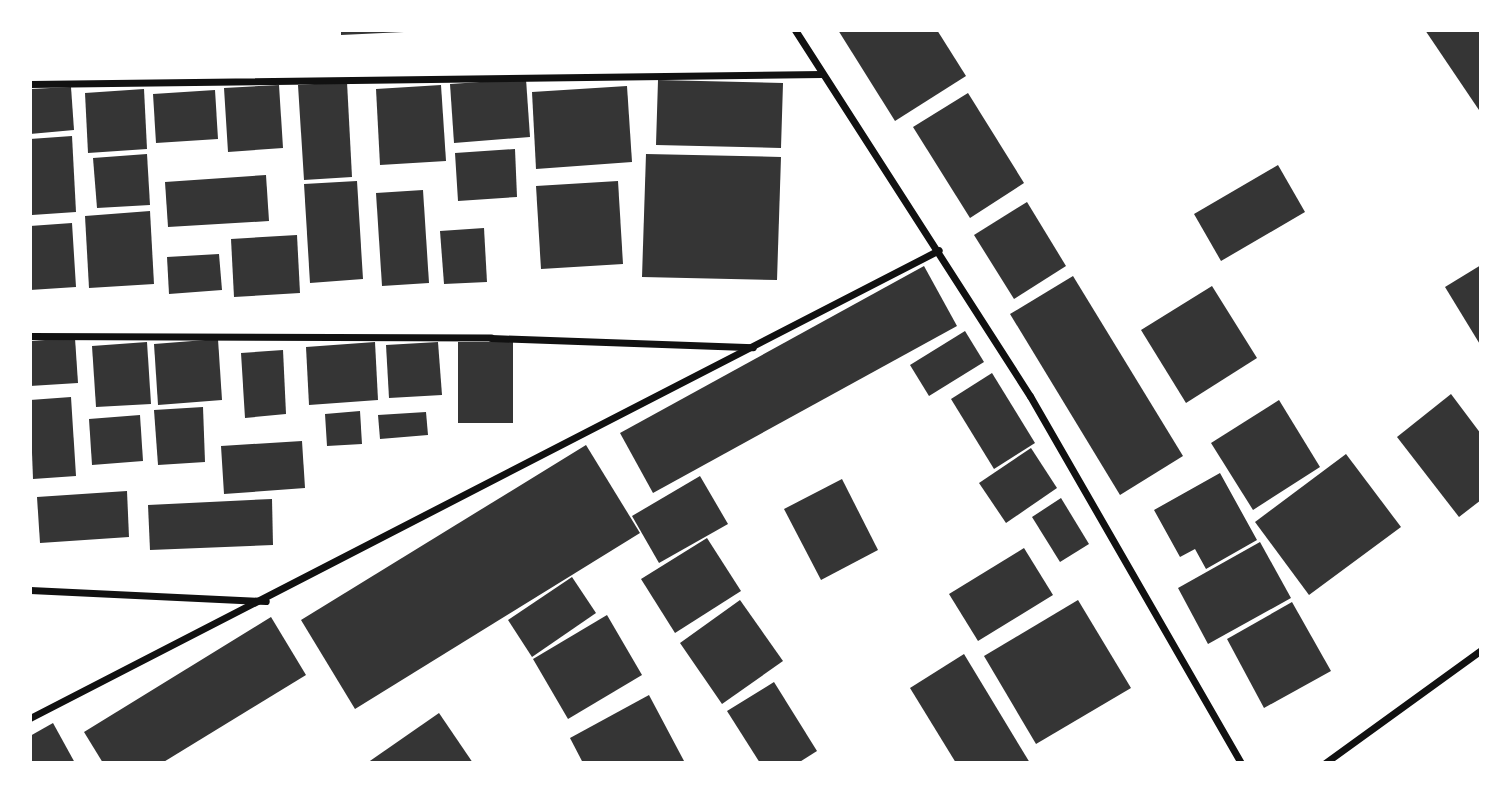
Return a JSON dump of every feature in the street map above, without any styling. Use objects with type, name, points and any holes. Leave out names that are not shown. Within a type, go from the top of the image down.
[{"type":"street","points":[[795,30],[939,250],[1241,763]]},
{"type":"street","points":[[30,84],[822,74]]},
{"type":"street","points":[[30,718],[267,601],[939,250]]},
{"type":"street","points":[[30,336],[491,338],[754,347]]},
{"type":"street","points":[[30,590],[267,601]]},
{"type":"street","points":[[1325,763],[1481,650]]},
{"type":"building","points":[[341,30],[404,30],[404,32],[341,35]]},
{"type":"building","points":[[838,30],[937,30],[966,76],[895,121]]},
{"type":"building","points":[[1425,30],[1481,30],[1481,113]]},
{"type":"building","points":[[526,79],[530,137],[454,143],[450,84]]},
{"type":"building","points":[[658,80],[783,83],[781,148],[656,145]]},
{"type":"building","points":[[347,82],[352,177],[304,180],[298,85]]},
{"type":"building","points":[[279,85],[283,148],[228,152],[224,88]]},
{"type":"building","points":[[441,85],[446,161],[380,165],[376,89]]},
{"type":"building","points":[[627,86],[632,162],[536,169],[532,92]]},
{"type":"building","points":[[71,87],[74,130],[30,134],[30,89]]},
{"type":"building","points":[[144,89],[147,149],[88,153],[85,93]]},
{"type":"building","points":[[215,90],[218,139],[156,143],[153,94]]},
{"type":"building","points":[[968,93],[1024,183],[970,218],[913,127]]},
{"type":"building","points":[[72,136],[76,212],[32,215],[30,139]]},
{"type":"building","points":[[515,149],[517,197],[458,201],[455,153]]},
{"type":"building","points":[[147,154],[150,205],[97,208],[93,158]]},
{"type":"building","points":[[646,154],[781,157],[777,280],[642,277]]},
{"type":"building","points":[[1278,165],[1305,212],[1221,261],[1194,214]]},
{"type":"building","points":[[266,175],[269,221],[168,227],[165,182]]},
{"type":"building","points":[[357,181],[363,279],[310,283],[304,184]]},
{"type":"building","points":[[618,181],[623,264],[541,269],[536,186]]},
{"type":"building","points":[[423,190],[429,283],[382,286],[376,193]]},
{"type":"building","points":[[1027,202],[1066,266],[1014,299],[974,235]]},
{"type":"building","points":[[150,211],[154,284],[89,288],[85,216]]},
{"type":"building","points":[[72,223],[76,287],[30,290],[30,226]]},
{"type":"building","points":[[484,228],[487,282],[444,284],[440,231]]},
{"type":"building","points":[[297,235],[300,293],[234,297],[231,239]]},
{"type":"building","points":[[219,254],[222,290],[169,294],[167,257]]},
{"type":"building","points":[[1481,265],[1481,346],[1445,287]]},
{"type":"building","points":[[924,266],[957,326],[653,493],[620,433]]},
{"type":"building","points":[[1073,276],[1183,456],[1120,495],[1010,314]]},
{"type":"building","points":[[1212,286],[1257,358],[1186,403],[1141,330]]},
{"type":"building","points":[[965,331],[984,362],[929,396],[910,365]]},
{"type":"building","points":[[75,338],[78,383],[30,386],[30,341]]},
{"type":"building","points":[[218,339],[222,400],[158,405],[154,344]]},
{"type":"building","points":[[147,342],[151,404],[96,407],[92,346]]},
{"type":"building","points":[[375,342],[378,400],[309,405],[306,347]]},
{"type":"building","points":[[438,342],[442,395],[389,398],[386,345]]},
{"type":"building","points":[[458,342],[513,342],[513,423],[458,423]]},
{"type":"building","points":[[283,350],[286,414],[245,418],[241,353]]},
{"type":"building","points":[[992,373],[1035,443],[994,469],[951,399]]},
{"type":"building","points":[[1451,394],[1481,434],[1481,500],[1459,517],[1397,437]]},
{"type":"building","points":[[71,397],[76,476],[33,479],[30,400]]},
{"type":"building","points":[[1279,400],[1320,467],[1253,510],[1211,443]]},
{"type":"building","points":[[203,407],[205,462],[158,465],[154,410]]},
{"type":"building","points":[[360,411],[362,444],[327,446],[325,414]]},
{"type":"building","points":[[426,412],[428,435],[380,439],[378,415]]},
{"type":"building","points":[[140,415],[143,461],[92,465],[89,419]]},
{"type":"building","points":[[302,441],[305,488],[224,494],[221,446]]},
{"type":"building","points":[[586,445],[640,533],[355,709],[301,620]]},
{"type":"building","points":[[1031,448],[1057,488],[1006,523],[979,483]]},
{"type":"building","points":[[1346,454],[1401,527],[1309,595],[1255,522]]},
{"type":"building","points":[[1220,473],[1257,540],[1206,569],[1195,549],[1180,557],[1154,510]]},
{"type":"building","points":[[700,476],[728,524],[659,563],[632,516]]},
{"type":"building","points":[[842,479],[878,550],[821,580],[784,509]]},
{"type":"building","points":[[127,491],[129,537],[40,543],[37,497]]},
{"type":"building","points":[[1061,498],[1089,544],[1060,562],[1032,517]]},
{"type":"building","points":[[272,499],[273,545],[150,550],[148,505]]},
{"type":"building","points":[[707,538],[741,591],[675,633],[641,579]]},
{"type":"building","points":[[1260,542],[1291,598],[1208,644],[1178,588]]},
{"type":"building","points":[[1024,548],[1053,595],[978,641],[949,594]]},
{"type":"building","points":[[572,577],[596,613],[532,657],[508,620]]},
{"type":"building","points":[[740,600],[783,661],[722,704],[680,643]]},
{"type":"building","points":[[1078,600],[1131,688],[1036,744],[984,656]]},
{"type":"building","points":[[1292,602],[1331,671],[1264,708],[1227,639]]},
{"type":"building","points":[[607,615],[642,675],[568,719],[533,659]]},
{"type":"building","points":[[271,617],[306,675],[162,763],[103,763],[84,732]]},
{"type":"building","points":[[964,654],[1030,763],[956,763],[910,688]]},
{"type":"building","points":[[774,682],[817,751],[798,763],[760,763],[727,711]]},
{"type":"building","points":[[649,695],[684,761],[583,763],[570,738]]},
{"type":"building","points":[[439,713],[473,763],[367,763]]},
{"type":"building","points":[[53,723],[75,763],[30,763],[30,736]]}]
